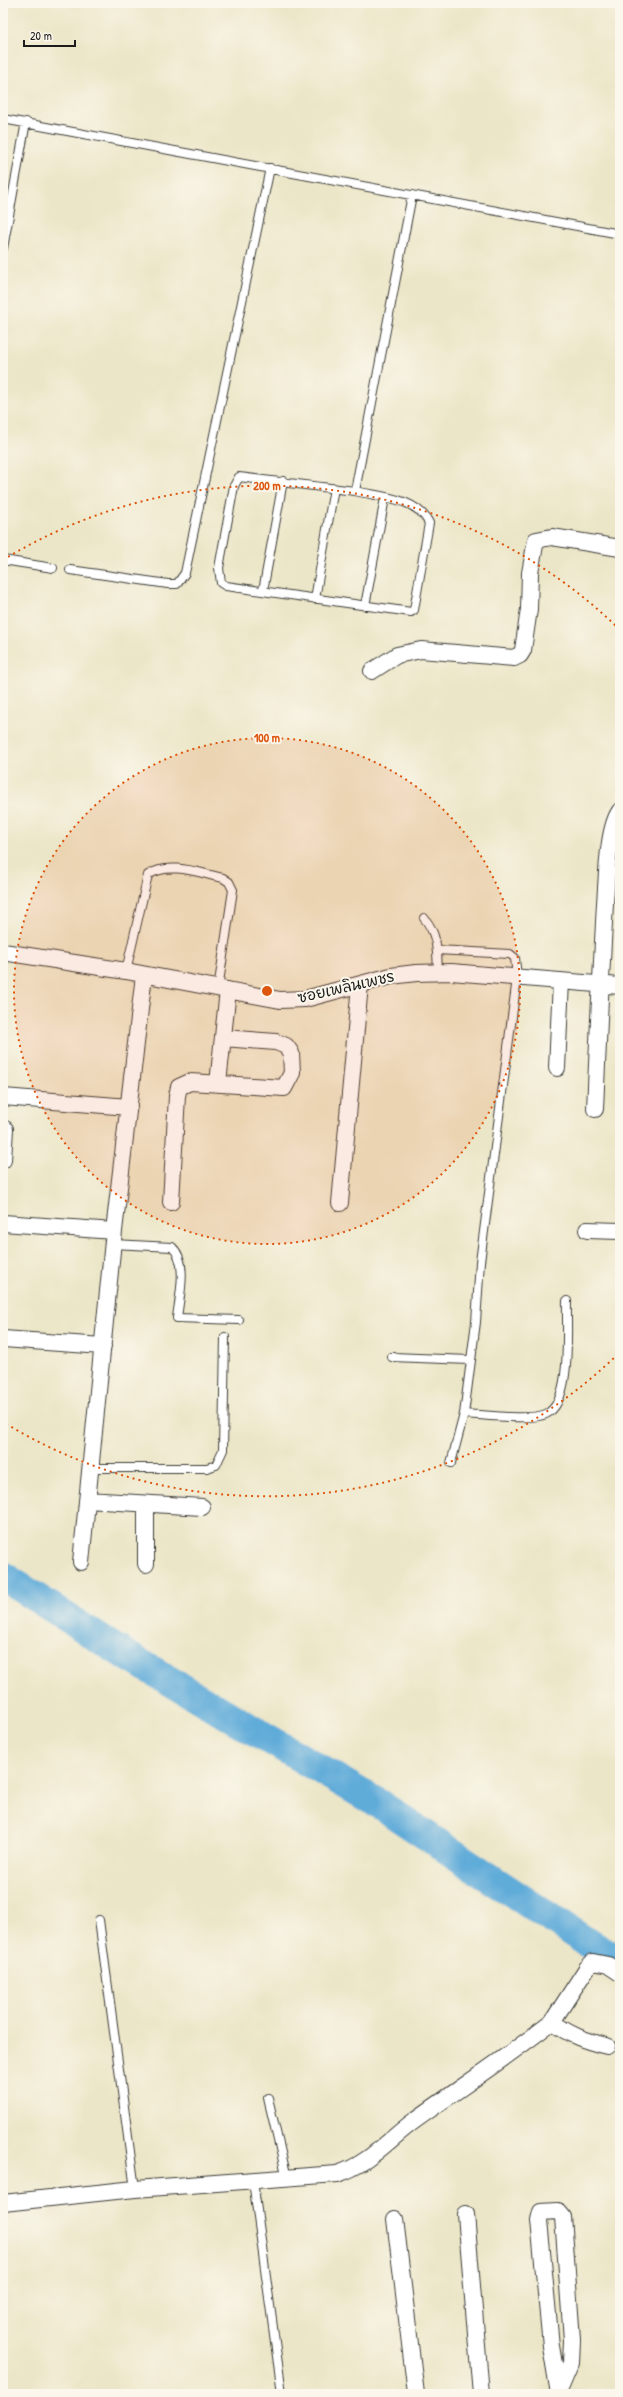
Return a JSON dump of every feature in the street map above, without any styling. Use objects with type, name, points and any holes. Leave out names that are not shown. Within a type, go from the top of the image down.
[{"type":"street","points":[[372,671],[397,655],[421,650],[514,658],[520,655],[523,650],[528,616],[530,573],[536,540],[552,537],[620,548]]},
{"type":"street","points":[[595,1109],[600,984],[608,859],[614,827],[620,811]]},
{"type":"street","name":"ซอยเพลินเพชร","points":[[3,952],[144,974],[280,1000],[305,999],[391,976],[438,972],[620,986]]},
{"type":"street","points":[[81,1562],[114,1238],[144,974]]},
{"type":"street","points":[[557,1068],[561,982]]},
{"type":"street","points":[[340,1203],[360,985]]},
{"type":"street","points":[[218,1083],[223,1038],[223,989]]},
{"type":"street","points":[[170,1202],[177,1096],[179,1087],[190,1082],[284,1088],[292,1073],[291,1053],[286,1046],[276,1042],[223,1038]]},
{"type":"street","points":[[3,1097],[129,1107]]},
{"type":"street","points":[[3,1160],[5,1129]]},
{"type":"street","points":[[3,1222],[114,1238]]},
{"type":"street","points":[[587,1230],[620,1231]]},
{"type":"street","points":[[3,1339],[103,1346]]},
{"type":"street","points":[[87,1500],[146,1505],[202,1507]]},
{"type":"street","points":[[146,1505],[146,1564]]},
{"type":"street","points":[[3,2203],[135,2189],[337,2174],[352,2169],[414,2122],[467,2086],[552,2022],[587,1968],[593,1962],[608,1965],[620,1972]]},
{"type":"street","points":[[552,2022],[568,2034],[582,2040],[607,2046]]},
{"type":"street","points":[[552,2210],[558,2211],[563,2217],[572,2340],[571,2363],[559,2392],[551,2346],[539,2220],[541,2212],[552,2210]]},
{"type":"street","points":[[466,2214],[481,2394]]},
{"type":"street","points":[[395,2219],[416,2394]]},
{"type":"lane","points":[[4,118],[620,234]]},
{"type":"lane","points":[[3,248],[26,122]]},
{"type":"lane","points":[[70,570],[168,584],[177,584],[185,573],[270,168]]},
{"type":"lane","points":[[355,491],[412,195]]},
{"type":"lane","points":[[240,477],[283,481],[355,491],[417,507],[425,514],[429,523],[416,607],[411,612],[226,586],[220,579],[220,568],[234,486],[240,477]]},
{"type":"lane","points":[[263,591],[283,481]]},
{"type":"lane","points":[[315,598],[334,488]]},
{"type":"lane","points":[[365,606],[385,498]]},
{"type":"lane","points":[[3,560],[53,568]]},
{"type":"lane","points":[[126,971],[148,875],[156,870],[170,868],[178,869],[223,878],[229,882],[232,890],[223,989]]},
{"type":"lane","points":[[424,918],[434,932],[438,972]]},
{"type":"lane","points":[[437,950],[510,954],[515,958],[517,978],[480,1262],[464,1414],[451,1463]]},
{"type":"lane","points":[[114,1238],[172,1247],[178,1253],[181,1263],[177,1318],[239,1320]]},
{"type":"lane","points":[[464,1414],[531,1416],[546,1414],[552,1410],[564,1387],[567,1301]]},
{"type":"lane","points":[[90,1468],[207,1468],[216,1464],[223,1450],[226,1337]]},
{"type":"lane","points":[[392,1357],[470,1360]]},
{"type":"lane","points":[[99,1920],[135,2189]]},
{"type":"lane","points":[[268,2098],[287,2178]]},
{"type":"lane","points":[[253,2181],[282,2393]]},
{"type":"waterway","points":[[3,1576],[114,1648],[379,1804],[591,1945],[620,1959]]}]
